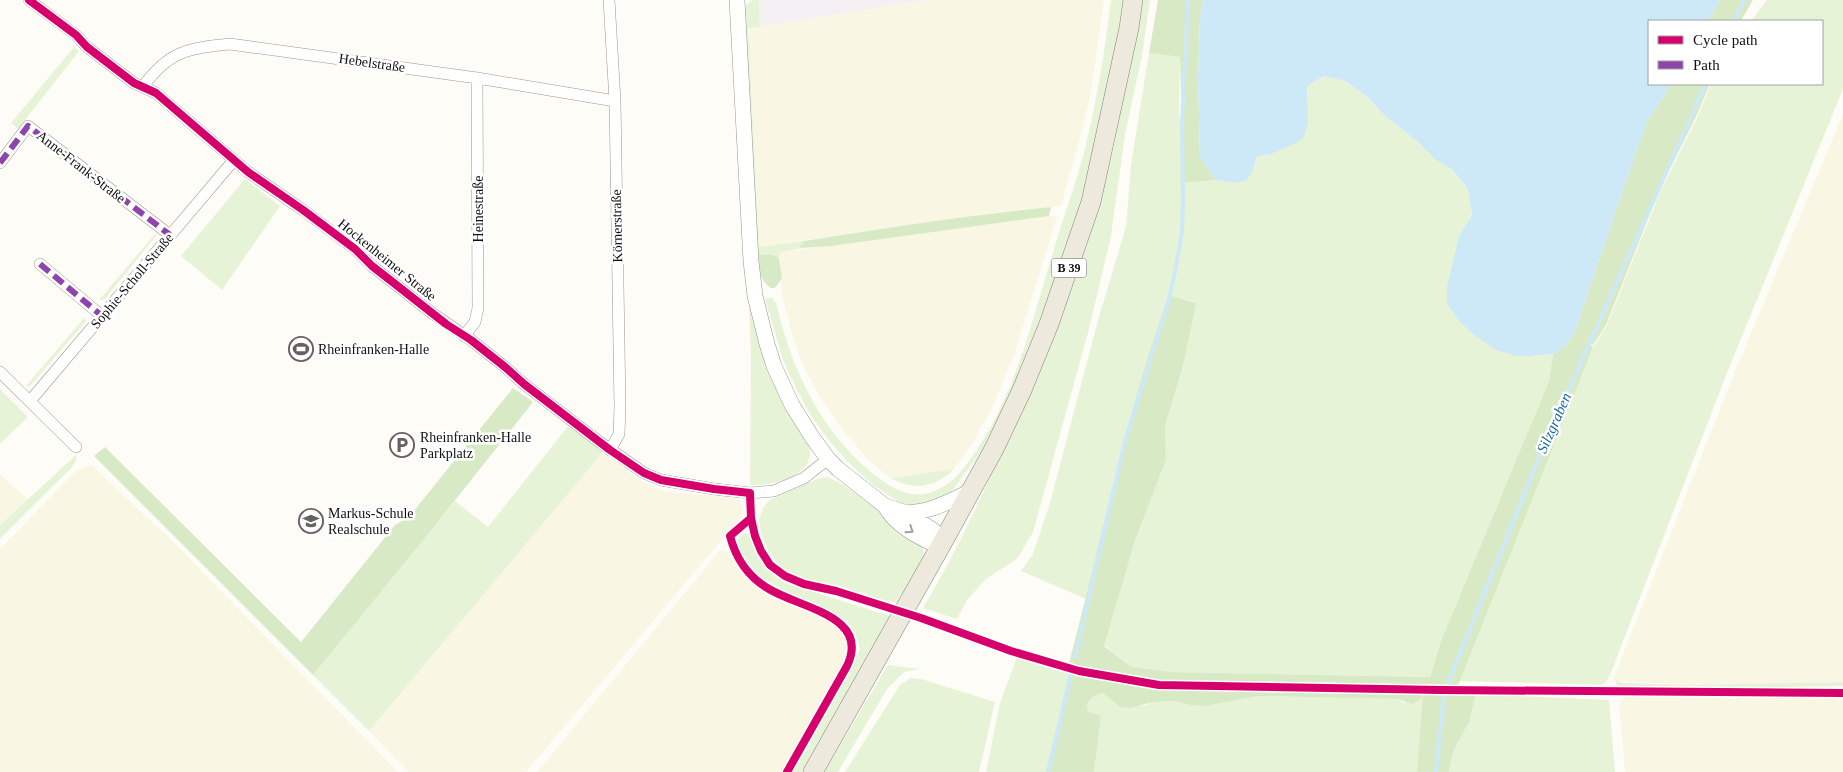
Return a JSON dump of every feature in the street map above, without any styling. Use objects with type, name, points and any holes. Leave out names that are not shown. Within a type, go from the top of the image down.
[{"type":"main road","name":"B 39","points":[[813,772],[940,547],[994,448],[1022,390],[1052,315],[1091,202],[1129,28],[1133,0]]},
{"type":"street","name":"Hockenheimer Straße","points":[[29,0],[76,35],[86,47],[134,83],[156,93],[234,160],[355,249],[378,271],[610,450],[644,473],[661,480],[750,493],[774,491],[789,486],[804,478],[828,459]]},
{"type":"street","name":"Körnerstraße","points":[[609,0],[615,102],[620,407],[618,434],[610,450]]},
{"type":"street","points":[[737,0],[751,261],[755,296],[766,344],[774,366],[792,405],[828,459],[868,494],[885,506],[907,513],[934,531],[940,547]]},
{"type":"street","name":"Hebelstraße","points":[[143,87],[150,76],[170,57],[206,46],[230,44],[477,78],[615,102]]},
{"type":"street","name":"Heinestraße","points":[[464,336],[474,322],[478,308],[477,78]]},
{"type":"street","name":"Anne-Frank-Straße","points":[[0,162],[28,126],[170,236]]},
{"type":"street","name":"Sophie-Scholl-Straße","points":[[30,402],[234,160]]},
{"type":"street","points":[[40,264],[102,316]]},
{"type":"street","points":[[0,372],[76,448]]},
{"type":"street","points":[[907,513],[932,510],[969,492]]},
{"type":"street","points":[[885,506],[890,516],[922,538],[940,547]]},
{"type":"shaded area","points":[[759,0],[928,0],[760,27]]},
{"type":"shaded area","points":[[928,0],[1104,0],[1091,92],[1061,206],[992,213],[759,247],[748,28]]},
{"type":"shaded area","points":[[1843,114],[1843,682],[1688,685],[1617,681],[1614,677],[1734,374]]},
{"type":"shaded area","points":[[1049,216],[1057,217],[1014,355],[993,406],[972,444],[954,469],[891,478],[868,460],[843,430],[820,398],[802,363],[782,295],[779,252]]},
{"type":"shaded area","points":[[603,452],[637,478],[655,488],[673,493],[726,496],[740,500],[744,511],[738,522],[526,772],[409,772],[369,731]]},
{"type":"shaded area","points":[[92,465],[174,543],[398,772],[0,772],[0,549],[76,471]]},
{"type":"shaded area","points":[[0,474],[28,500],[0,525]]},
{"type":"shaded area","points":[[720,550],[731,552],[742,571],[765,591],[831,621],[843,629],[850,642],[850,655],[815,713],[784,772],[537,772]]},
{"type":"shaded area","points":[[1626,694],[1843,696],[1843,772],[1625,772],[1619,704]]},
{"type":"green space","points":[[753,0],[759,0],[760,27],[748,28],[759,247],[804,241],[800,245],[801,248],[780,252],[779,258],[773,255],[761,276],[759,271],[744,10],[747,4]]},
{"type":"green space","points":[[1111,0],[1128,0],[1085,200],[1027,361],[986,445],[949,495],[939,502],[909,506],[899,502],[873,485],[848,462],[811,416],[783,360],[765,299],[772,298],[775,301],[791,354],[815,405],[833,433],[861,463],[877,477],[893,487],[909,493],[924,494],[938,490],[950,482],[969,461],[997,415],[1027,339],[1085,149],[1100,75]]},
{"type":"green space","points":[[1142,0],[1150,0],[1142,56],[1125,134],[1111,236],[1089,329],[1033,532],[1018,558],[986,579],[967,600],[957,619],[923,608],[952,556],[1002,449],[1024,395],[1111,160]]},
{"type":"green space","points":[[1158,0],[1203,0],[1200,20],[1198,76],[1200,158],[1216,180],[1183,183],[1180,57],[1149,53]]},
{"type":"green space","points":[[1720,0],[1753,0],[1742,20],[1709,20]]},
{"type":"green space","points":[[1767,0],[1843,0],[1843,89],[1727,373],[1610,675],[1602,685],[1459,681],[1593,347],[1607,325],[1661,190],[1696,120],[1711,85],[1823,85],[1823,20],[1752,20]]},
{"type":"green space","points":[[74,47],[79,51],[18,129],[11,123]]},
{"type":"green space","points":[[1149,53],[1180,57],[1179,108],[1183,183],[1216,180],[1236,183],[1252,172],[1257,156],[1269,155],[1308,122],[1307,86],[1324,76],[1345,81],[1368,97],[1383,114],[1418,142],[1436,160],[1453,170],[1468,189],[1472,215],[1459,236],[1447,286],[1458,320],[1474,335],[1496,350],[1531,356],[1553,354],[1549,381],[1441,641],[1430,677],[1171,672],[1132,667],[1104,645],[1135,541],[1166,460],[1165,426],[1183,366],[1195,302],[1169,295],[1123,442],[1086,599],[1021,571],[1033,554],[1050,503],[1098,320],[1126,227],[1131,165]]},
{"type":"green space","points":[[1671,85],[1710,85],[1660,189],[1606,325],[1593,345],[1585,339],[1593,347],[1457,688],[1168,682],[1122,676],[1069,663],[1139,385],[1169,295],[1196,303],[1183,366],[1165,426],[1166,460],[1135,541],[1104,646],[1132,667],[1171,672],[1430,677],[1441,641],[1549,381],[1553,354],[1567,345],[1575,331],[1646,123]]},
{"type":"green space","points":[[245,179],[280,206],[222,290],[181,256]]},
{"type":"green space","points":[[1051,207],[1049,216],[831,246],[801,248],[800,245],[804,241],[896,227]]},
{"type":"green space","points":[[156,233],[156,236],[104,300],[99,300]]},
{"type":"green space","points":[[759,255],[773,255],[779,258],[782,278],[775,288],[767,285],[762,278]]},
{"type":"green space","points":[[749,306],[774,379],[790,414],[810,448],[809,458],[799,473],[780,481],[759,485],[750,485],[751,356]]},
{"type":"green space","points":[[85,317],[86,321],[30,386],[26,386]]},
{"type":"green space","points":[[513,388],[533,402],[313,675],[94,456],[105,447],[301,642],[395,525],[408,518]]},
{"type":"green space","points":[[0,389],[28,417],[0,444]]},
{"type":"green space","points":[[569,425],[603,452],[369,731],[313,675],[455,501],[488,527]]},
{"type":"green space","points":[[76,455],[77,458],[73,466],[0,539],[0,525]]},
{"type":"green space","points":[[954,469],[932,484],[924,486],[908,485],[891,478]]},
{"type":"green space","points":[[828,477],[842,484],[922,543],[924,555],[919,568],[896,603],[811,582],[788,572],[777,563],[768,551],[761,533],[759,519],[763,508],[770,500],[817,479]]},
{"type":"green space","points":[[746,533],[751,536],[757,556],[770,572],[785,583],[890,616],[803,772],[792,772],[860,649],[854,631],[845,620],[802,603],[779,591],[768,585],[749,568],[740,555],[737,546],[741,534]]},
{"type":"green space","points":[[1017,657],[1070,673],[1046,772],[986,772],[1000,703]]},
{"type":"green space","points":[[888,665],[920,669],[904,672],[887,689],[838,772],[824,772]]},
{"type":"green space","points":[[1070,673],[1123,683],[1175,689],[1476,694],[1469,722],[1453,752],[1449,772],[1417,772],[1423,695],[1421,699],[1412,704],[1398,699],[1258,696],[1206,706],[1190,705],[1175,701],[1153,702],[1130,708],[1120,707],[1103,693],[1096,695],[1087,704],[1088,711],[1101,716],[1094,772],[1046,772]]},
{"type":"green space","points":[[1614,677],[1617,681],[1624,683],[1688,685],[1843,682],[1843,686],[1718,688],[1617,686]]},
{"type":"green space","points":[[911,678],[921,679],[995,702],[979,772],[845,772],[900,685]]},
{"type":"green space","points":[[1098,693],[1103,693],[1110,699],[1144,706],[1153,702],[1175,701],[1190,705],[1206,706],[1258,696],[1398,699],[1405,703],[1424,693],[1417,772],[1094,772],[1101,716],[1088,711],[1087,704]]},
{"type":"green space","points":[[1476,694],[1609,700],[1615,772],[1449,772],[1453,752],[1469,722]]},
{"type":"water","points":[[1203,0],[1720,0],[1709,20],[1648,20],[1648,85],[1671,85],[1646,123],[1575,331],[1567,345],[1553,354],[1531,356],[1517,356],[1496,350],[1474,335],[1458,320],[1447,303],[1447,286],[1459,236],[1472,215],[1468,189],[1453,170],[1436,160],[1418,142],[1383,114],[1368,97],[1345,81],[1324,76],[1307,86],[1308,122],[1304,137],[1298,142],[1269,155],[1257,156],[1252,172],[1247,180],[1236,183],[1216,180],[1200,158],[1198,76],[1200,20]]},
{"type":"waterway","points":[[1075,657],[1125,441],[1169,299],[1182,232],[1182,120],[1188,0]]},
{"type":"waterway","name":"Silzgraben","points":[[1734,20],[1744,0]]},
{"type":"waterway","name":"Silzgraben","points":[[1436,772],[1444,696],[1450,678],[1544,445],[1706,85]]},
{"type":"waterway","points":[[1048,772],[1071,674]]},
{"type":"marked path","points":[[0,163],[28,126],[170,235]]},
{"type":"marked path","points":[[40,264],[102,316]]},
{"type":"cycle path","points":[[29,0],[76,35],[87,47],[134,83],[156,93],[248,172],[355,249],[372,266],[446,324],[471,340],[524,384],[610,450],[644,473],[661,480],[750,493],[751,518],[761,551],[770,565],[785,576],[804,584],[836,591],[921,618],[1011,651],[1079,671],[1159,685],[1441,690],[1843,693]]},
{"type":"cycle path","points":[[751,518],[730,536],[739,560],[744,567],[755,579],[769,589],[829,616],[841,625],[849,636],[852,649],[847,666],[787,772]]},
{"type":"place","name":"Rheinfranken-Halle","points":[[301,349]]},
{"type":"place","name":"Rheinfranken-Halle Parkplatz","points":[[402,445]]},
{"type":"place","name":"Markus-Schule Realschule","points":[[311,521]]}]
